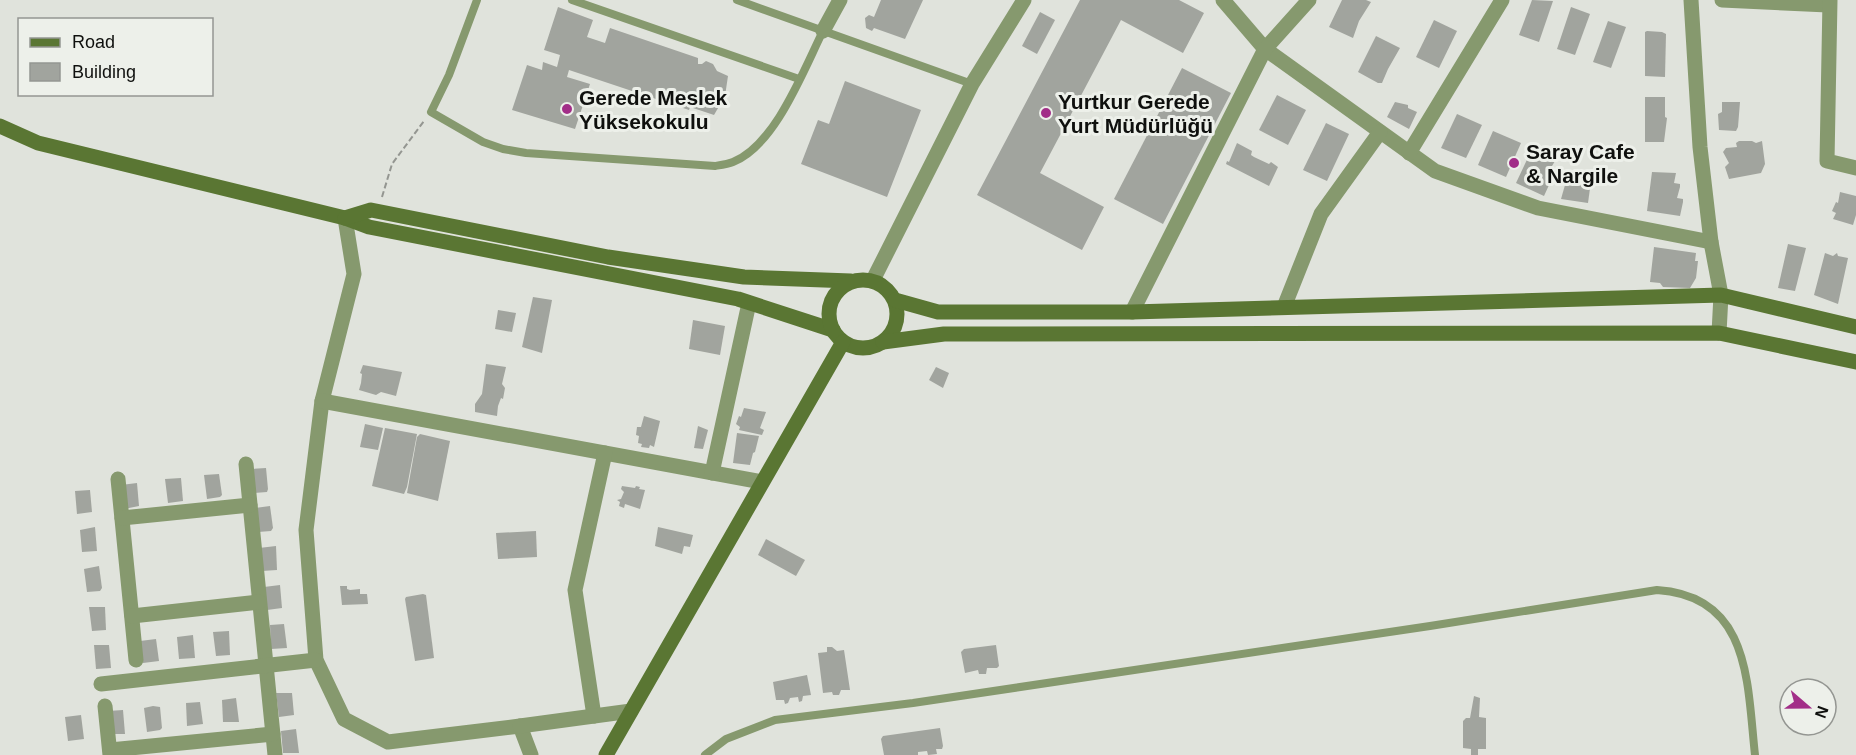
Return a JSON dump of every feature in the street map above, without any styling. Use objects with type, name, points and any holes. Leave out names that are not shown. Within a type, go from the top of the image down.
[{"type":"street","points":[[823,31],[840,0]]},
{"type":"street","points":[[873,280],[972,84],[1024,0]]},
{"type":"street","points":[[1224,0],[1265,49],[1435,171],[1538,208],[1711,242]]},
{"type":"street","points":[[1132,312],[1265,49],[1309,0]]},
{"type":"street","points":[[1409,153],[1502,0]]},
{"type":"street","points":[[1691,0],[1700,147],[1711,242],[1720,295],[1719,333]]},
{"type":"street","points":[[1722,0],[1829,2],[1827,161],[1856,168]]},
{"type":"street","points":[[0,126],[38,143],[345,218],[369,227],[749,303],[838,336],[852,347],[874,347],[884,342],[892,334],[897,323],[896,300],[882,284],[873,280],[732,275],[608,256],[378,211],[371,210],[345,218]]},
{"type":"street","points":[[1284,307],[1322,214],[1380,132]]},
{"type":"street","points":[[345,218],[354,274],[322,401],[306,530],[316,660],[344,719],[388,742],[631,711]]},
{"type":"street","points":[[838,336],[829,319],[829,307],[833,296],[851,281]]},
{"type":"street","points":[[896,300],[938,312],[1132,312],[1720,295],[1856,327]]},
{"type":"street","points":[[712,473],[749,303]]},
{"type":"street","points":[[884,342],[944,334],[1719,333],[1856,362]]},
{"type":"street","points":[[606,755],[762,482],[838,336]]},
{"type":"street","points":[[322,401],[762,482]]},
{"type":"street","points":[[594,716],[575,590],[605,453]]},
{"type":"street","points":[[246,464],[275,755]]},
{"type":"street","points":[[118,478],[136,660]]},
{"type":"street","points":[[122,518],[250,505]]},
{"type":"street","points":[[132,616],[260,602]]},
{"type":"street","points":[[101,684],[316,660]]},
{"type":"street","points":[[105,706],[110,752],[273,734]]},
{"type":"street","points":[[520,726],[531,755]]},
{"type":"lane","points":[[477,0],[449,75],[431,112],[483,142],[503,149],[567,156],[715,166],[732,163],[748,154],[766,137],[783,111],[823,31]]},
{"type":"lane","points":[[572,0],[799,79]]},
{"type":"lane","points":[[737,0],[972,84]]},
{"type":"lane","points":[[705,755],[726,739],[775,720],[913,703],[1657,590],[1683,594],[1704,603],[1714,610],[1732,633],[1746,668],[1755,755]]},
{"type":"path","points":[[378,211],[392,165],[431,112]]},
{"type":"building","points":[[881,0],[923,0],[905,39],[874,28],[872,31],[866,28],[865,18],[869,15],[874,17]]},
{"type":"building","name":"Yurtkur Gerede Yurt Müdürlüğü","points":[[1080,0],[1179,0],[1204,13],[1183,53],[1121,20],[1040,173],[1104,207],[1082,250],[977,195]]},
{"type":"building","points":[[1342,0],[1371,2],[1359,21],[1353,38],[1329,27]]},
{"type":"building","points":[[1532,0],[1553,1],[1539,42],[1519,35]]},
{"type":"building","points":[[558,7],[593,20],[587,37],[605,43],[610,28],[698,58],[698,64],[706,61],[713,64],[717,71],[728,76],[725,96],[714,115],[690,107],[689,110],[569,70],[567,77],[590,84],[575,129],[512,110],[527,65],[542,70],[543,62],[557,67],[560,55],[544,50]]},
{"type":"building","points":[[1571,7],[1590,14],[1575,55],[1557,49]]},
{"type":"building","points":[[1040,12],[1055,20],[1037,54],[1022,46]]},
{"type":"building","points":[[1434,20],[1457,31],[1439,68],[1416,57]]},
{"type":"building","points":[[1608,21],[1626,27],[1611,68],[1593,62]]},
{"type":"building","points":[[1645,32],[1666,34],[1665,77],[1645,76]]},
{"type":"building","points":[[1376,36],[1400,48],[1382,83],[1358,72]]},
{"type":"building","points":[[1182,68],[1231,93],[1163,224],[1114,199]]},
{"type":"building","points":[[845,81],[921,110],[887,197],[801,164],[818,120],[829,124]]},
{"type":"building","points":[[1277,95],[1306,110],[1288,145],[1259,130]]},
{"type":"building","points":[[1645,97],[1665,97],[1665,117],[1667,118],[1664,142],[1645,142]]},
{"type":"building","points":[[1395,102],[1408,105],[1408,108],[1417,112],[1409,129],[1387,117]]},
{"type":"building","points":[[1722,102],[1740,102],[1736,131],[1719,130],[1718,114],[1722,112]]},
{"type":"building","points":[[1457,114],[1482,125],[1466,158],[1441,148]]},
{"type":"building","points":[[1326,123],[1349,134],[1327,181],[1303,170]]},
{"type":"building","points":[[1493,131],[1521,143],[1506,177],[1478,165]]},
{"type":"building","points":[[1739,141],[1756,143],[1762,141],[1765,164],[1761,173],[1729,179],[1725,167],[1729,163],[1723,152],[1726,148],[1737,147],[1736,143]]},
{"type":"building","points":[[1237,143],[1252,151],[1251,155],[1254,157],[1269,164],[1271,162],[1278,167],[1269,186],[1226,164]]},
{"type":"building","points":[[1532,149],[1555,161],[1549,171],[1554,174],[1544,196],[1516,183]]},
{"type":"building","points":[[1569,171],[1592,174],[1588,203],[1561,199]]},
{"type":"building","points":[[1652,172],[1676,173],[1674,183],[1680,184],[1677,198],[1683,199],[1680,216],[1647,211]]},
{"type":"building","points":[[1840,192],[1856,196],[1856,215],[1853,225],[1833,219],[1836,213],[1832,211],[1836,202],[1838,203]]},
{"type":"building","points":[[1788,244],[1806,248],[1795,291],[1778,288]]},
{"type":"building","points":[[1654,247],[1696,253],[1695,261],[1698,261],[1696,278],[1690,288],[1663,287],[1660,283],[1650,282]]},
{"type":"building","points":[[1825,253],[1833,256],[1837,253],[1838,256],[1848,258],[1838,304],[1814,295]]},
{"type":"building","points":[[533,297],[552,300],[542,353],[522,347]]},
{"type":"building","points":[[498,310],[516,313],[512,332],[495,329]]},
{"type":"building","points":[[693,320],[725,326],[720,355],[689,349]]},
{"type":"building","points":[[486,364],[506,367],[502,384],[505,388],[503,399],[501,398],[498,406],[497,416],[475,412],[475,404],[482,394]]},
{"type":"building","points":[[363,365],[402,372],[396,396],[381,392],[376,395],[359,390]]},
{"type":"building","points":[[936,367],[949,373],[943,388],[929,380]]},
{"type":"building","points":[[744,408],[766,412],[760,428],[764,430],[762,435],[739,430],[740,427],[736,424]]},
{"type":"building","points":[[644,416],[660,421],[654,447],[650,445],[649,448],[641,447],[642,444],[638,443],[637,427],[641,427]]},
{"type":"building","points":[[365,424],[383,428],[378,450],[360,447]]},
{"type":"building","points":[[698,426],[708,430],[703,449],[694,448]]},
{"type":"building","points":[[385,428],[417,434],[404,494],[372,486]]},
{"type":"building","points":[[737,433],[759,436],[750,465],[733,463]]},
{"type":"building","points":[[420,434],[450,441],[438,501],[407,493],[417,437]]},
{"type":"building","points":[[266,468],[267,492],[253,493],[251,469]]},
{"type":"building","points":[[219,474],[222,495],[207,499],[204,475]]},
{"type":"building","points":[[181,478],[183,501],[168,503],[165,479]]},
{"type":"building","points":[[137,483],[139,506],[124,509],[121,485]]},
{"type":"building","points":[[622,486],[635,488],[636,486],[645,490],[640,509],[625,504],[624,508],[619,506],[620,502],[617,500],[621,499],[624,492],[621,489]]},
{"type":"building","points":[[90,490],[92,512],[77,514],[75,491]]},
{"type":"building","points":[[270,506],[273,528],[271,531],[258,532],[255,508]]},
{"type":"building","points":[[95,527],[97,551],[82,552],[80,530]]},
{"type":"building","points":[[658,527],[693,535],[690,547],[684,546],[682,554],[655,546]]},
{"type":"building","points":[[536,531],[537,557],[498,559],[496,533]]},
{"type":"building","points":[[766,539],[805,560],[796,576],[758,555]]},
{"type":"building","points":[[276,546],[277,570],[262,571],[259,548]]},
{"type":"building","points":[[99,566],[102,588],[100,591],[87,592],[84,569]]},
{"type":"building","points":[[280,585],[282,608],[267,610],[264,587]]},
{"type":"building","points":[[340,586],[347,586],[350,590],[360,589],[360,594],[367,594],[368,604],[342,605]]},
{"type":"building","points":[[426,595],[434,658],[415,661],[405,599]]},
{"type":"building","points":[[89,607],[105,607],[106,630],[92,631]]},
{"type":"building","points":[[284,624],[287,648],[271,649],[270,625]]},
{"type":"building","points":[[229,631],[230,655],[216,656],[213,632]]},
{"type":"building","points":[[193,635],[195,658],[179,659],[177,637]]},
{"type":"building","points":[[156,639],[159,661],[143,663],[140,641]]},
{"type":"building","points":[[94,645],[109,645],[111,668],[96,669]]},
{"type":"building","points":[[996,645],[999,666],[997,668],[987,668],[986,674],[979,674],[978,670],[965,673],[961,652],[964,649]]},
{"type":"building","points":[[827,647],[832,647],[837,651],[844,650],[850,690],[841,690],[839,695],[833,695],[832,692],[823,693],[818,653],[827,652]]},
{"type":"building","points":[[807,675],[811,695],[803,696],[802,701],[799,702],[798,697],[790,698],[785,704],[784,700],[776,700],[773,682]]},
{"type":"building","points":[[276,693],[292,693],[294,715],[279,717]]},
{"type":"building","points":[[1474,696],[1480,698],[1479,717],[1486,718],[1486,749],[1478,749],[1478,755],[1471,755],[1471,749],[1463,748],[1463,721],[1470,718]]},
{"type":"building","points":[[236,698],[239,722],[223,722],[222,700]]},
{"type":"building","points":[[200,702],[203,724],[187,726],[186,703]]},
{"type":"building","points":[[160,707],[162,728],[147,732],[144,708]]},
{"type":"building","points":[[123,710],[125,734],[110,734],[108,711]]},
{"type":"building","points":[[81,715],[84,739],[68,741],[65,717]]},
{"type":"building","points":[[940,728],[943,746],[942,749],[936,749],[937,754],[928,755],[927,751],[918,752],[918,755],[884,755],[881,739],[883,736]]},
{"type":"building","points":[[296,729],[299,753],[283,753],[281,731]]},
{"type":"place","name":"Gerede Meslek Yüksekokulu","points":[[567,109]]},
{"type":"place","name":"Yurtkur Gerede Yurt Müdürlüğü","points":[[1046,113]]},
{"type":"place","name":"Saray Cafe & Nargile","points":[[1514,163]]}]
